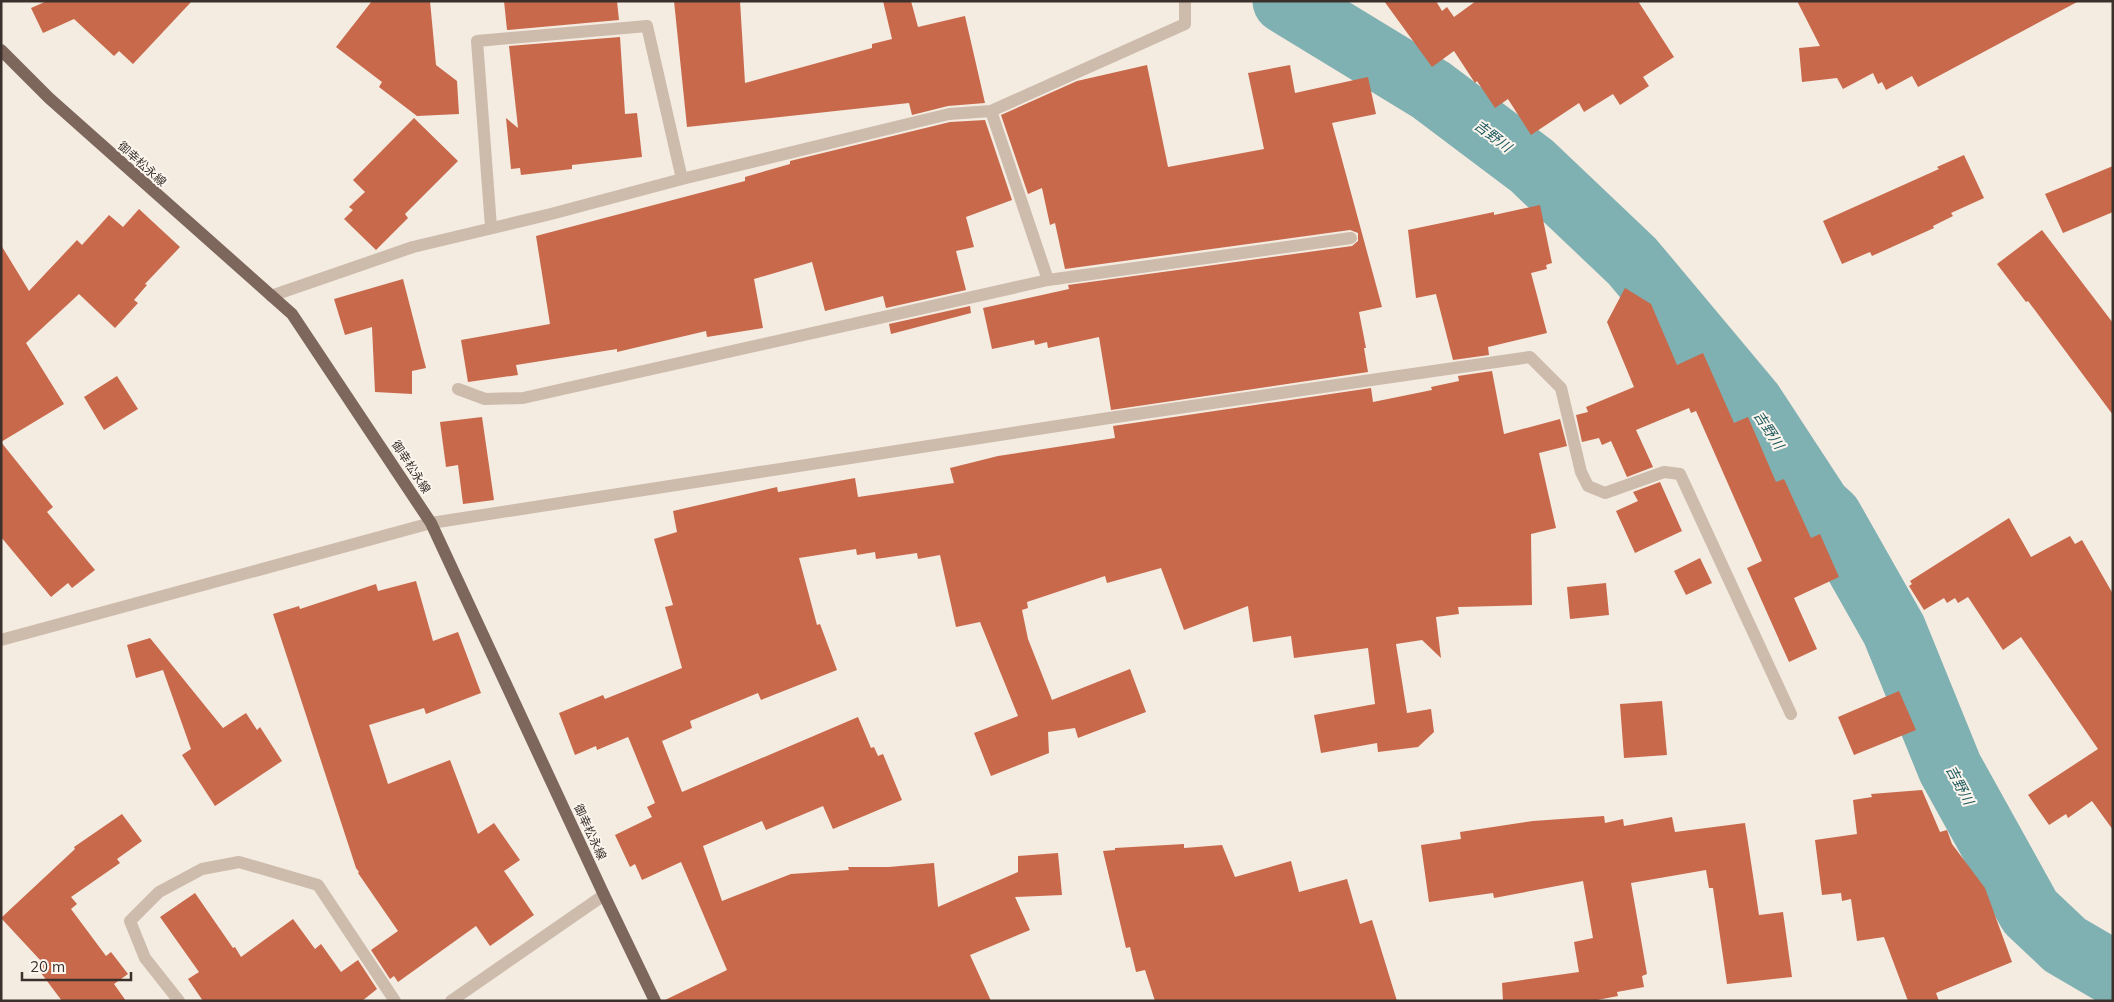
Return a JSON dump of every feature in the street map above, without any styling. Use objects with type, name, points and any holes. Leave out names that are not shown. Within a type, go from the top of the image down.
[{"type":"main road","name":"御幸松永線","points":[[1,50],[56,104],[292,314],[432,523],[655,1001]]},
{"type":"street","points":[[271,296],[413,247],[949,114],[991,111],[1184,24],[1185,1]]},
{"type":"street","points":[[491,227],[477,41],[647,26],[682,179]]},
{"type":"street","points":[[991,111],[1048,280]]},
{"type":"street","points":[[458,389],[485,399],[523,398],[1048,280],[1351,238]]},
{"type":"street","points":[[1,640],[432,523],[1109,418],[1530,357],[1561,388],[1581,472],[1588,486],[1605,493],[1664,472],[1680,474],[1791,714]]},
{"type":"street","points":[[179,1001],[145,958],[130,921],[159,892],[202,869],[239,862],[318,885],[394,1001]]},
{"type":"street","points":[[451,1001],[604,895]]},
{"type":"building","points":[[47,1],[192,1],[133,64],[119,51],[114,56],[74,19],[43,33],[31,8]]},
{"type":"building","points":[[372,1],[430,1],[436,65],[457,81],[459,114],[417,116],[379,87],[382,82],[336,47]]},
{"type":"building","points":[[504,1],[617,1],[619,20],[507,30]]},
{"type":"building","points":[[674,1],[740,1],[745,83],[872,48],[872,44],[892,39],[883,1],[911,1],[918,27],[965,16],[985,103],[948,106],[912,115],[909,103],[687,127]]},
{"type":"building","points":[[1384,1],[1436,1],[1442,11],[1447,7],[1454,17],[1476,1],[1638,1],[1674,57],[1643,77],[1649,86],[1620,105],[1613,94],[1584,112],[1579,103],[1531,135],[1508,99],[1495,108],[1477,81],[1475,83],[1454,51],[1432,67]]},
{"type":"building","points":[[1797,1],[2079,1],[1918,87],[1912,76],[1886,90],[1882,82],[1878,84],[1873,73],[1843,89],[1837,78],[1802,82],[1799,48],[1820,46]]},
{"type":"building","points":[[620,37],[625,114],[637,113],[642,157],[572,165],[572,169],[521,175],[520,168],[511,169],[506,118],[518,128],[509,46]]},
{"type":"building","points":[[1147,65],[1168,167],[1264,149],[1248,73],[1290,65],[1295,93],[1368,77],[1376,114],[1332,123],[1382,307],[1359,312],[1366,348],[1364,348],[1368,372],[1111,410],[1099,337],[1048,348],[1047,342],[1035,345],[1034,340],[992,349],[983,308],[1069,289],[1068,285],[1352,246],[1358,241],[1358,233],[1350,230],[1065,269],[1055,223],[1050,225],[1042,188],[1028,194],[1001,115],[1077,81]]},
{"type":"building","points":[[414,118],[458,161],[405,214],[408,218],[376,250],[344,219],[353,210],[349,207],[365,192],[353,180]]},
{"type":"building","points":[[985,120],[1012,200],[966,217],[974,247],[956,251],[966,290],[886,308],[883,296],[825,311],[812,262],[754,279],[763,328],[707,337],[706,331],[617,352],[617,349],[516,365],[518,375],[468,382],[461,340],[550,324],[536,236],[745,181],[745,177],[790,164],[790,161],[950,122]]},
{"type":"building","points":[[1964,155],[1984,198],[1951,213],[1953,216],[1933,226],[1934,228],[1872,256],[1870,252],[1842,264],[1823,221],[1939,169],[1937,167]]},
{"type":"building","points":[[2113,166],[2113,212],[2063,233],[2045,194]]},
{"type":"building","points":[[1540,205],[1552,263],[1546,265],[1547,269],[1531,273],[1547,333],[1488,347],[1489,355],[1453,360],[1436,294],[1416,298],[1408,230],[1494,212],[1494,215]]},
{"type":"building","points":[[139,209],[180,247],[145,284],[147,285],[134,300],[138,303],[115,328],[79,294],[26,343],[64,404],[1,442],[1,245],[29,291],[77,240],[82,245],[109,215],[123,227]]},
{"type":"building","points":[[2042,230],[2113,323],[2113,415],[2028,301],[2026,302],[1997,264]]},
{"type":"building","points":[[403,279],[426,368],[412,371],[412,394],[375,392],[372,327],[345,335],[334,299]]},
{"type":"building","points":[[1625,288],[1651,304],[1677,365],[1703,353],[1734,423],[1748,417],[1776,482],[1784,479],[1811,538],[1820,534],[1839,577],[1794,598],[1817,649],[1789,662],[1747,568],[1762,561],[1696,411],[1691,413],[1689,408],[1636,430],[1653,467],[1627,477],[1611,441],[1602,445],[1599,438],[1582,442],[1576,415],[1588,412],[1586,407],[1634,387],[1607,322]]},
{"type":"building","points":[[970,306],[971,313],[891,334],[889,324]]},
{"type":"building","points":[[1492,371],[1504,434],[1560,419],[1567,446],[1539,453],[1556,528],[1531,534],[1532,605],[1458,607],[1459,614],[1436,617],[1441,658],[1422,640],[1396,644],[1407,713],[1431,709],[1434,732],[1418,747],[1378,752],[1377,743],[1321,753],[1314,715],[1375,704],[1368,648],[1294,658],[1291,636],[1253,642],[1248,606],[1184,630],[1161,568],[1107,583],[1105,576],[1027,602],[1028,608],[1022,610],[1028,639],[1052,700],[1130,669],[1146,712],[1078,738],[1075,728],[1048,732],[1049,753],[991,776],[974,733],[1018,716],[980,622],[956,627],[940,555],[918,559],[917,553],[876,559],[875,552],[857,555],[856,549],[799,558],[817,625],[820,624],[837,670],[761,700],[758,693],[690,721],[692,728],[662,741],[682,792],[858,717],[871,748],[874,747],[878,756],[883,754],[902,800],[833,829],[823,806],[766,830],[762,821],[703,846],[722,901],[791,874],[849,870],[848,867],[889,867],[934,863],[938,907],[1018,872],[1018,856],[1058,853],[1062,895],[1015,897],[1030,930],[970,955],[991,1001],[663,1001],[727,970],[681,862],[642,880],[635,864],[630,867],[615,835],[652,817],[647,807],[655,803],[628,737],[597,750],[596,746],[575,755],[559,713],[603,695],[605,699],[682,668],[665,607],[673,605],[654,539],[677,532],[673,511],[777,487],[778,492],[855,478],[858,497],[954,483],[950,468],[998,456],[1115,438],[1113,426],[1371,388],[1373,402],[1432,390],[1431,387],[1459,381],[1458,376]]},
{"type":"building","points":[[117,376],[138,409],[104,430],[84,397]]},
{"type":"building","points":[[482,417],[494,500],[463,504],[458,465],[446,467],[440,422]]},
{"type":"building","points":[[1,442],[53,507],[47,512],[95,570],[72,588],[68,583],[51,597],[1,537]]},
{"type":"building","points":[[1660,482],[1682,531],[1635,553],[1616,511],[1638,501],[1633,492]]},
{"type":"building","points":[[2009,518],[2031,557],[2070,536],[2075,544],[2082,540],[2113,594],[2113,830],[2092,801],[2068,818],[2066,814],[2049,825],[2028,795],[2098,749],[2021,637],[2003,650],[1968,597],[1958,603],[1955,598],[1947,603],[1944,598],[1924,610],[1909,586],[1912,584],[1910,581]]},
{"type":"building","points":[[1700,558],[1712,583],[1686,595],[1674,571]]},
{"type":"building","points":[[416,581],[433,641],[458,632],[481,693],[426,714],[424,708],[369,725],[388,784],[450,760],[478,834],[494,823],[520,860],[504,871],[534,915],[490,946],[476,926],[398,982],[394,976],[390,979],[371,950],[398,931],[356,868],[273,614],[299,606],[300,609],[376,584],[378,591]]},
{"type":"building","points":[[1606,583],[1609,615],[1570,619],[1567,587]]},
{"type":"building","points":[[150,638],[223,728],[246,713],[257,730],[260,727],[282,761],[215,806],[182,755],[191,749],[163,670],[136,678],[127,645]]},
{"type":"building","points":[[1899,691],[1916,730],[1854,755],[1838,717]]},
{"type":"building","points":[[1662,701],[1667,755],[1624,758],[1620,704]]},
{"type":"building","points":[[1922,790],[1940,832],[1947,830],[1952,844],[1985,888],[2012,962],[1936,993],[1939,1001],[1908,1001],[1884,937],[1857,941],[1851,899],[1842,901],[1841,893],[1822,895],[1815,840],[1857,834],[1853,800],[1872,797],[1871,794]]},
{"type":"building","points":[[122,814],[142,841],[117,859],[120,863],[71,897],[77,904],[71,909],[106,956],[111,952],[128,974],[114,984],[126,1001],[62,1001],[35,965],[41,961],[1,918],[75,849],[74,847]]},
{"type":"building","points":[[1604,816],[1605,823],[1623,819],[1624,826],[1672,817],[1675,832],[1745,823],[1759,915],[1783,912],[1792,977],[1727,984],[1713,888],[1709,888],[1706,870],[1631,883],[1647,974],[1642,976],[1644,987],[1617,992],[1618,996],[1592,1001],[1503,1001],[1502,983],[1579,972],[1574,942],[1593,938],[1583,881],[1494,898],[1493,893],[1429,902],[1421,845],[1461,839],[1460,832],[1533,821]]},
{"type":"building","points":[[1184,844],[1184,848],[1222,845],[1235,877],[1291,861],[1299,892],[1347,879],[1360,924],[1372,920],[1397,1001],[1155,1001],[1145,970],[1136,972],[1130,947],[1126,948],[1103,851],[1115,850],[1115,848]]},
{"type":"building","points":[[195,893],[241,957],[293,919],[315,949],[321,944],[341,972],[358,960],[377,989],[362,1001],[203,1001],[188,979],[199,972],[160,917]]},
{"type":"waterway","name":"吉野川","points":[[1285,1],[1431,90],[1532,166],[1632,261],[1751,403],[1819,507],[1830,517],[1894,630],[1950,768],[2030,912],[2065,945],[2113,973]]}]
